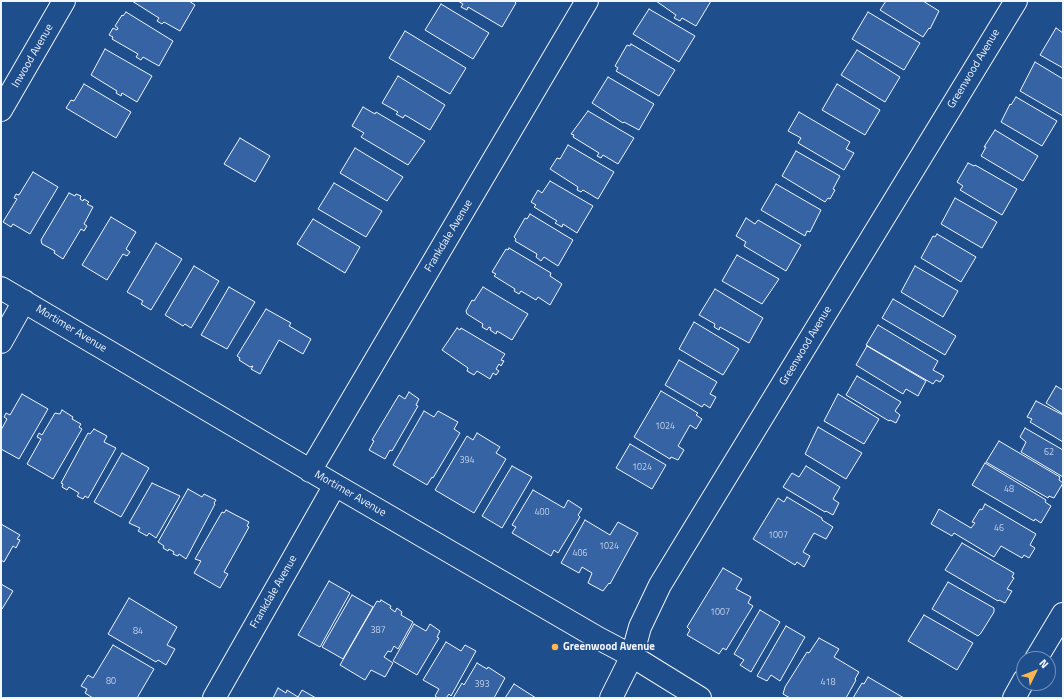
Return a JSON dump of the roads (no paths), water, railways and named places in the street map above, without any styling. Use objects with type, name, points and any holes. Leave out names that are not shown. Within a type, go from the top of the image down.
[{"type":"street","name":"Inwood Avenue","points":[[1,110],[64,1]]},
{"type":"street","name":"Frankdale Avenue","points":[[310,471],[587,1]]},
{"type":"street","name":"Greenwood Avenue","points":[[611,698],[632,656],[640,627],[660,585],[1016,1]]},
{"type":"street","name":"Mortimer Avenue","points":[[1,288],[334,485],[598,638],[632,656],[700,698]]},
{"type":"street","points":[[1,342],[24,301]]},
{"type":"street","name":"Frankdale Avenue","points":[[214,698],[334,485]]},
{"type":"street","points":[[1041,651],[1063,614]]},
{"type":"place","name":"Greenwood Avenue","points":[[555,647]]}]
